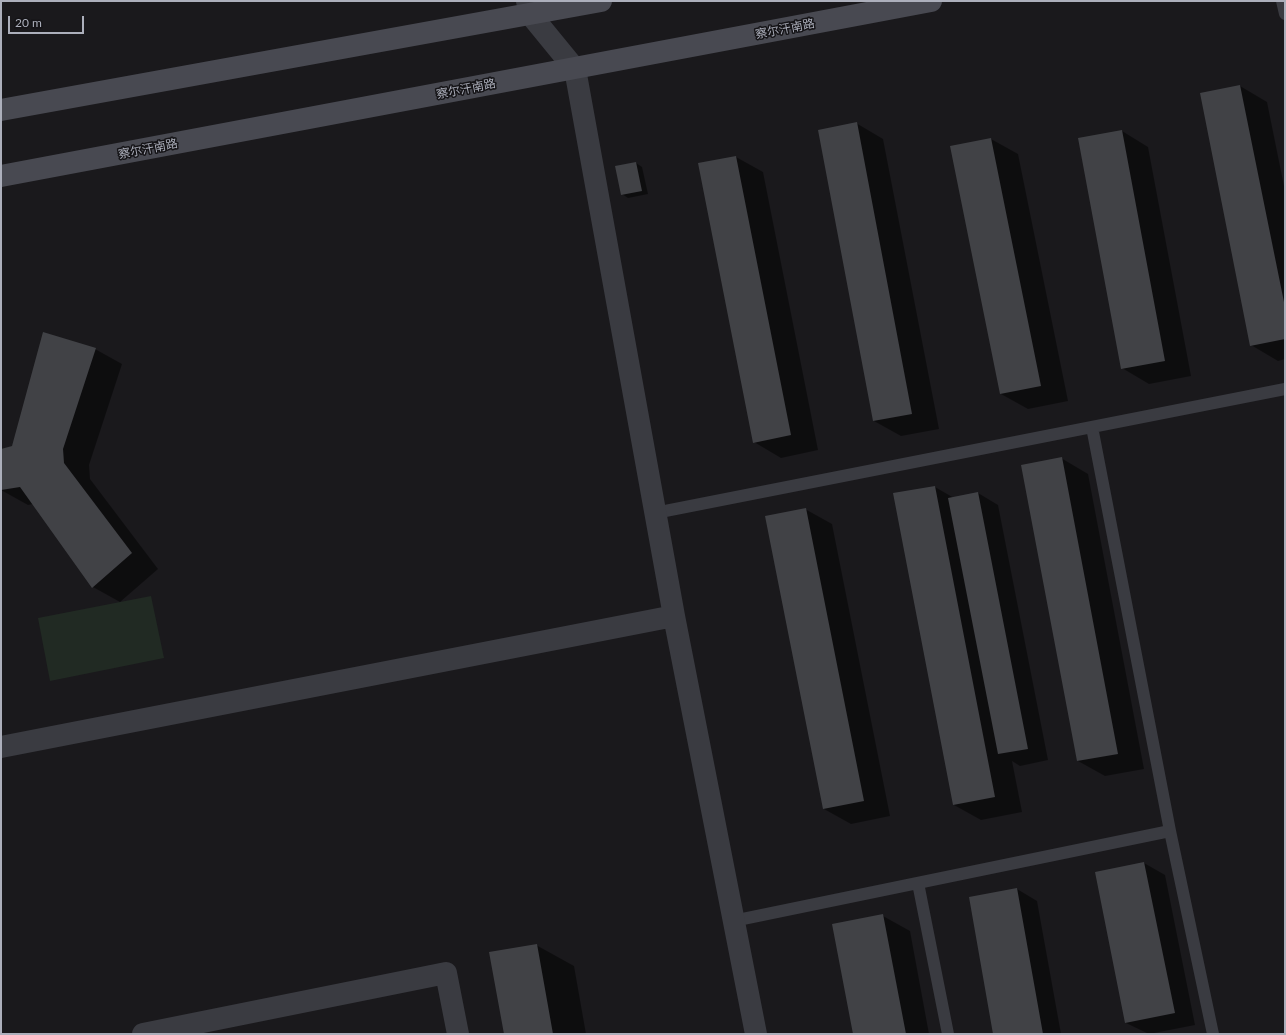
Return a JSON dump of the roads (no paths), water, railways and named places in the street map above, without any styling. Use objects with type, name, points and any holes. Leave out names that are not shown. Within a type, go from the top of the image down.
[{"type":"main road","points":[[1,110],[529,8],[600,1]]},
{"type":"main road","name":"察尔汗南路","points":[[1,176],[931,1]]},
{"type":"street","points":[[529,8],[575,69],[674,616],[756,1034]]},
{"type":"street","points":[[1,747],[674,616]]},
{"type":"street","points":[[143,1034],[446,973],[458,1034]]},
{"type":"lane","points":[[1282,1],[1285,14]]},
{"type":"lane","points":[[655,513],[1285,390]]},
{"type":"lane","points":[[1092,427],[1170,830],[1213,1034]]},
{"type":"lane","points":[[733,921],[1170,830]]},
{"type":"lane","points":[[918,883],[948,1034]]}]
